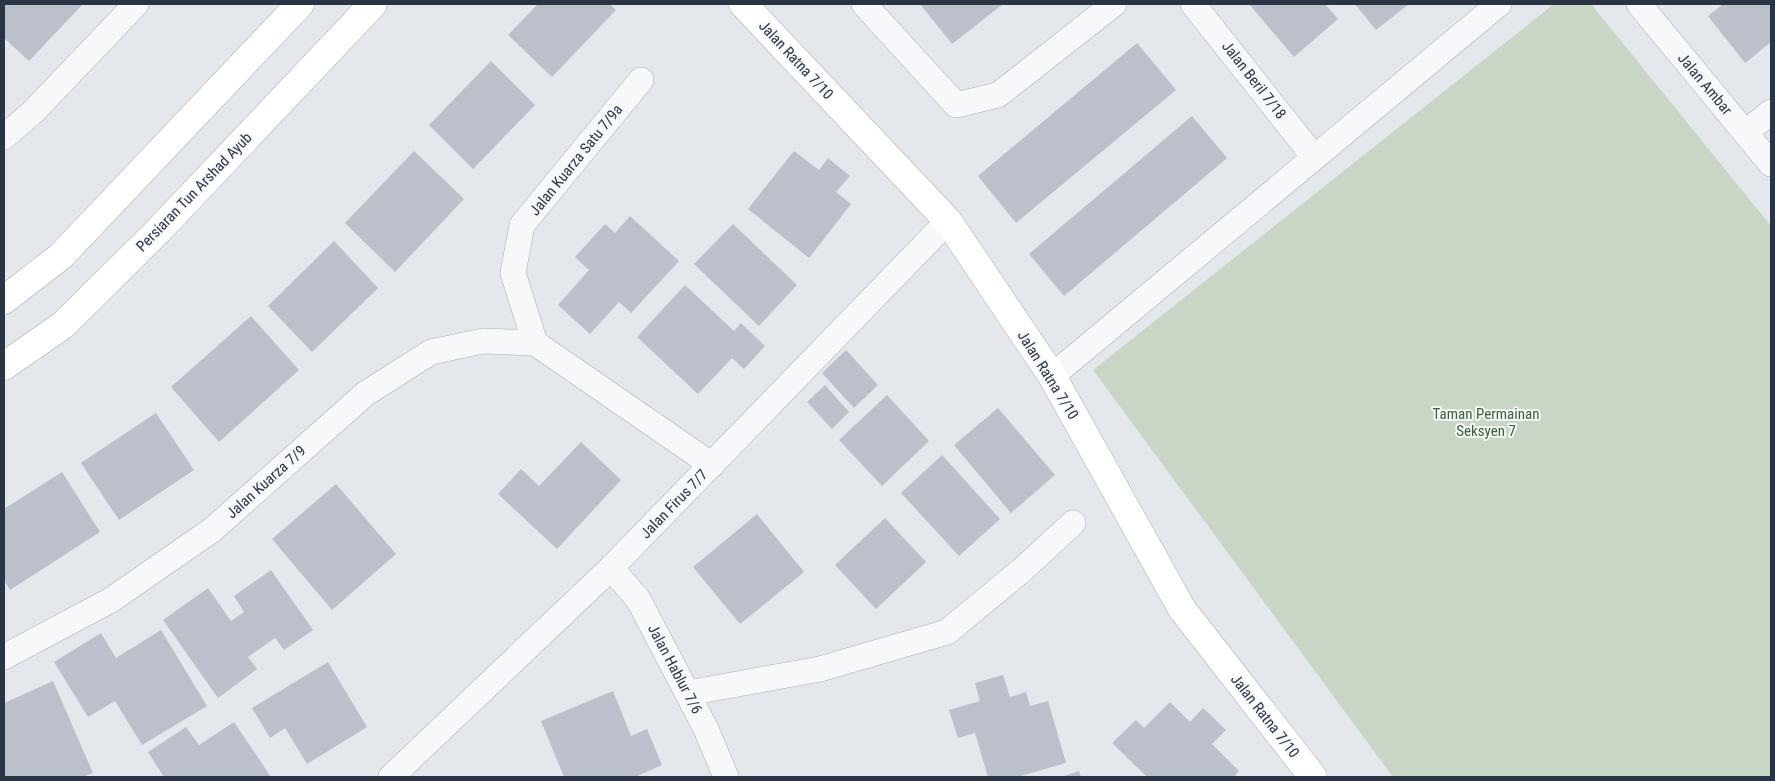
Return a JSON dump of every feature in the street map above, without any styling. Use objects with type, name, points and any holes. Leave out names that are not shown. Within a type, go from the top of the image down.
[{"type":"street","points":[[4,137],[33,112],[136,4]]},
{"type":"street","points":[[4,300],[61,256],[300,4]]},
{"type":"street","name":"Persiaran Tun Arshad Ayub","points":[[4,366],[63,324],[158,231],[373,4]]},
{"type":"street","name":"Jalan Ratna 7/10","points":[[743,4],[948,221],[1052,376],[1182,609],[1312,777]]},
{"type":"street","points":[[864,4],[956,105],[998,95],[1114,4]]},
{"type":"street","name":"Jalan Beril 7/18","points":[[1193,4],[1314,157]]},
{"type":"street","points":[[1052,376],[1499,4]]},
{"type":"street","name":"Jalan Ambar","points":[[1639,4],[1771,164]]},
{"type":"street","name":"Jalan Kuarza Satu 7/9a","points":[[535,343],[513,273],[522,225],[641,80]]},
{"type":"street","points":[[1746,132],[1771,112]]},
{"type":"street","name":"Jalan Firus 7/7","points":[[391,777],[611,568],[948,221]]},
{"type":"street","name":"Jalan Kuarza 7/9","points":[[4,657],[111,600],[212,530],[365,394],[431,352],[483,341],[535,343]]},
{"type":"street","points":[[535,343],[712,465]]},
{"type":"street","points":[[688,694],[820,669],[946,632],[1022,570],[1073,523]]},
{"type":"street","name":"Jalan Hablur 7/6","points":[[611,568],[638,599],[706,729],[726,777]]},
{"type":"green space","name":"Taman Permainan Seksyen 7","points":[[1554,4],[1591,4],[1771,226],[1771,777],[1393,777],[1093,370]]},
{"type":"building","points":[[4,4],[83,4],[29,61],[4,38]]},
{"type":"building","points":[[538,4],[610,4],[616,10],[552,77],[508,35]]},
{"type":"building","points":[[920,4],[1003,4],[952,44]]},
{"type":"building","points":[[1249,4],[1325,4],[1338,19],[1294,57]]},
{"type":"building","points":[[1355,4],[1409,4],[1376,30]]},
{"type":"building","points":[[1723,4],[1771,4],[1771,42],[1745,63],[1708,16]]},
{"type":"building","points":[[1137,43],[1176,90],[1016,223],[978,176]]},
{"type":"building","points":[[491,61],[535,105],[473,169],[429,125]]},
{"type":"building","points":[[1192,116],[1227,158],[1064,296],[1029,254]]},
{"type":"building","points":[[414,151],[464,199],[395,272],[345,223]]},
{"type":"building","points":[[794,151],[819,170],[828,158],[850,176],[836,192],[851,204],[809,258],[748,209]]},
{"type":"building","points":[[630,216],[679,261],[631,313],[619,302],[590,334],[558,305],[589,270],[575,257],[605,224],[615,233]]},
{"type":"building","points":[[733,224],[797,285],[759,326],[694,264]]},
{"type":"building","points":[[334,241],[378,288],[312,352],[268,306]]},
{"type":"building","points":[[685,285],[734,331],[741,323],[765,346],[744,369],[732,358],[698,394],[637,337]]},
{"type":"building","points":[[251,316],[299,370],[219,442],[171,387]]},
{"type":"building","points":[[846,350],[878,385],[854,408],[822,373]]},
{"type":"building","points":[[825,385],[849,412],[832,429],[807,402]]},
{"type":"building","points":[[887,395],[929,441],[882,486],[839,440]]},
{"type":"building","points":[[998,408],[1055,475],[1011,513],[954,445]]},
{"type":"building","points":[[156,413],[194,470],[119,520],[81,463]]},
{"type":"building","points":[[581,442],[621,480],[557,549],[498,494],[521,469],[539,486]]},
{"type":"building","points":[[942,455],[1000,519],[959,556],[901,493]]},
{"type":"building","points":[[62,472],[100,532],[10,590],[4,580],[4,509]]},
{"type":"building","points":[[336,484],[396,554],[332,610],[272,539]]},
{"type":"building","points":[[757,514],[804,572],[740,624],[693,567]]},
{"type":"building","points":[[885,518],[926,562],[876,609],[835,565]]},
{"type":"building","points":[[271,570],[313,630],[284,650],[275,638],[248,657],[257,669],[218,698],[163,620],[208,588],[231,621],[244,612],[234,596]]},
{"type":"building","points":[[161,630],[207,706],[142,745],[115,701],[88,717],[54,662],[101,633],[116,658]]},
{"type":"building","points":[[328,662],[367,727],[307,764],[285,728],[270,738],[252,708]]},
{"type":"building","points":[[1003,675],[1010,697],[1026,692],[1030,706],[1048,701],[1066,763],[1017,777],[988,777],[975,733],[958,738],[949,710],[980,701],[975,683]]},
{"type":"building","points":[[53,681],[93,773],[83,777],[4,777],[4,703]]},
{"type":"building","points":[[613,691],[631,736],[647,729],[662,765],[635,777],[564,777],[541,721]]},
{"type":"building","points":[[1170,702],[1190,722],[1203,708],[1226,730],[1212,744],[1239,771],[1234,777],[1147,777],[1112,743],[1136,720],[1144,728]]},
{"type":"building","points":[[234,722],[271,777],[164,777],[148,752],[186,727],[199,745]]},
{"type":"building","points":[[1079,771],[1081,777],[1061,777]]}]
